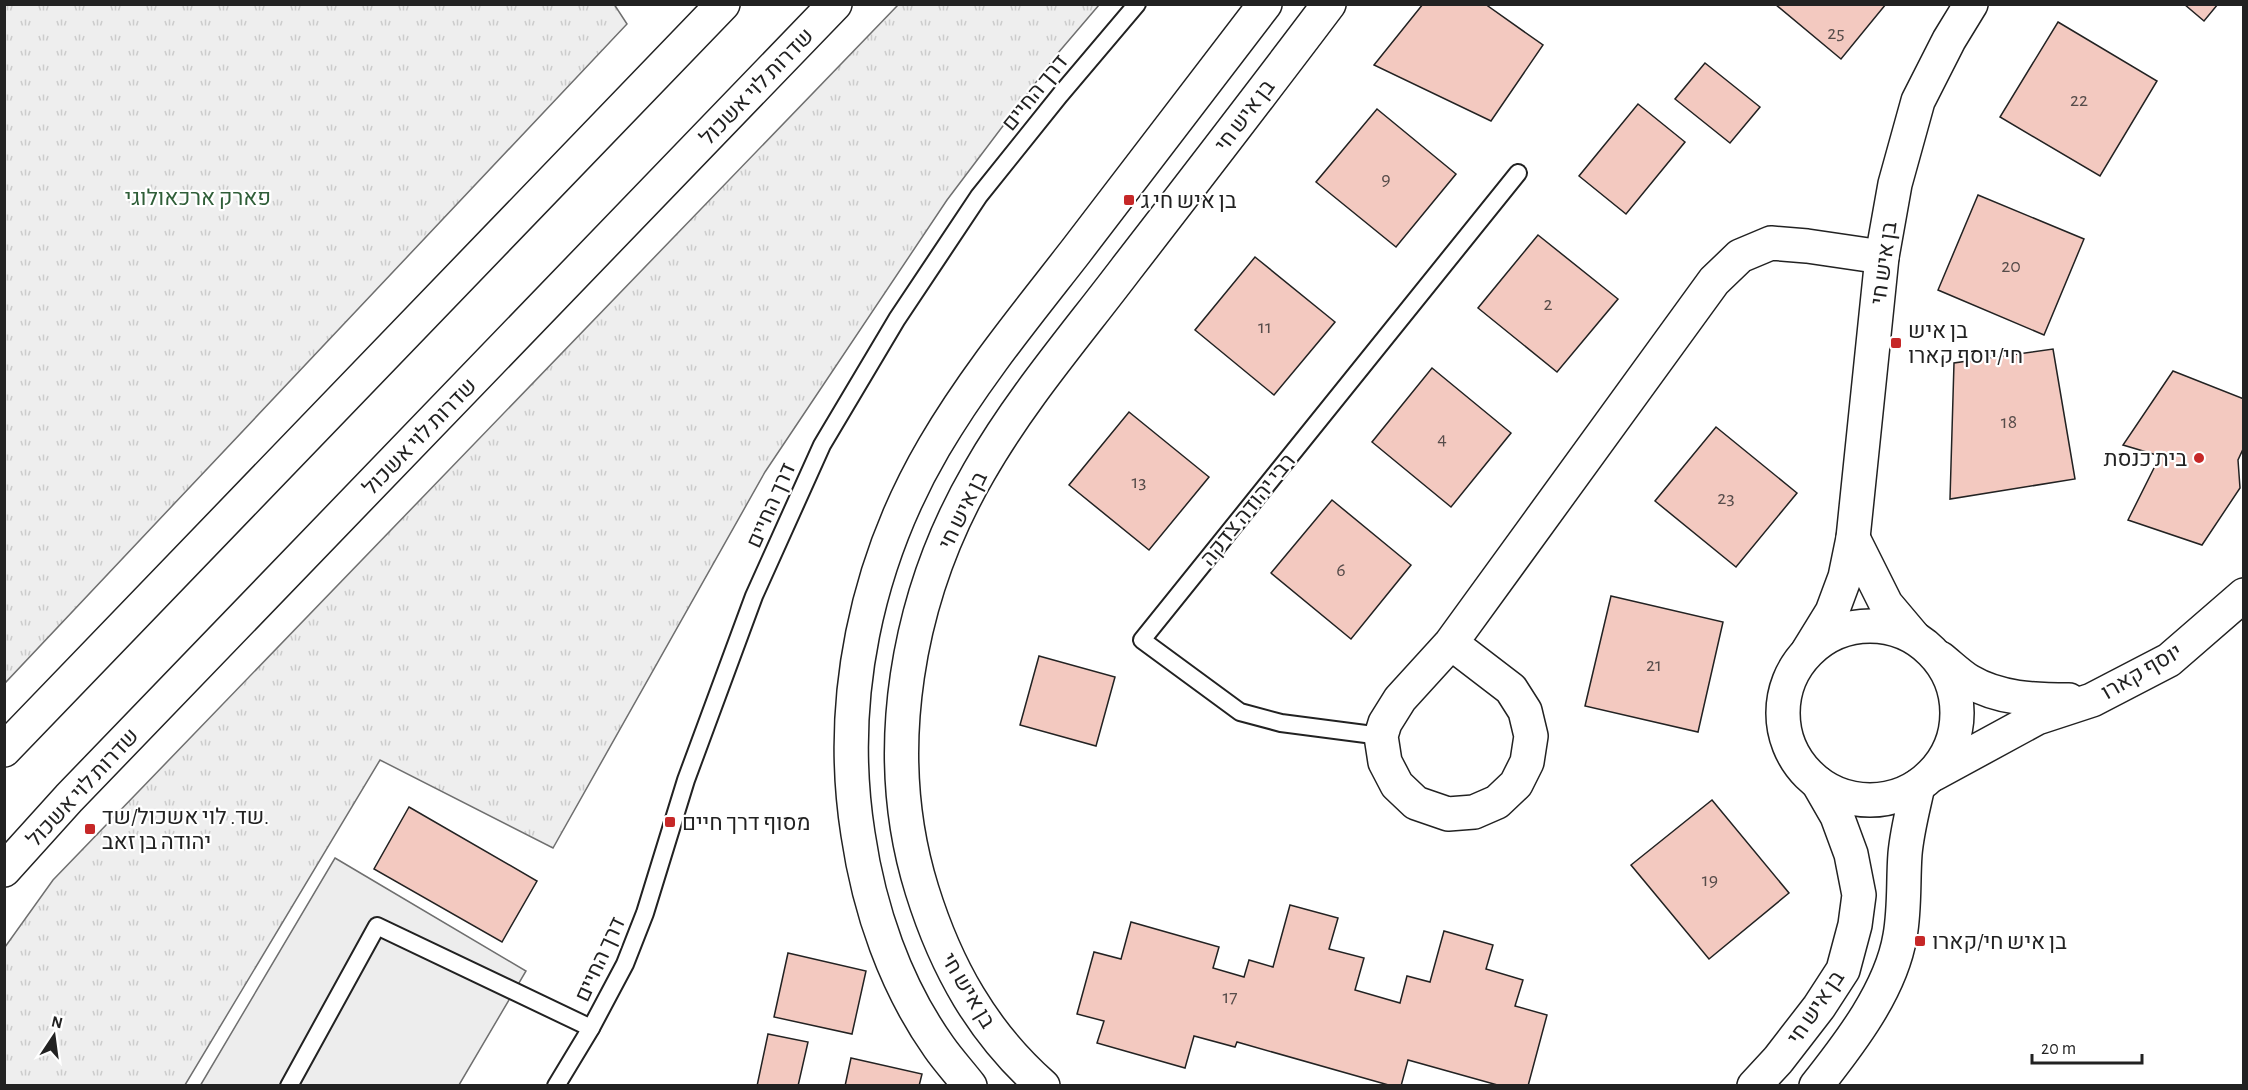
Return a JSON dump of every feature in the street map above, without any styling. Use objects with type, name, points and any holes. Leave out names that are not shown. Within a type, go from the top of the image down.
[{"type":"street","points":[[4,750],[723,4]]},
{"type":"street","name":"שדרות לוי אשכול","points":[[4,870],[69,798],[835,4]]},
{"type":"street","points":[[970,1086],[938,1046],[904,987],[884,938],[864,874],[852,800],[850,728],[858,652],[873,587],[899,519],[934,447],[985,370],[1265,4]]},
{"type":"street","name":"בן איש חי","points":[[1043,1086],[1021,1066],[981,1017],[950,964],[932,921],[914,863],[904,796],[902,730],[909,661],[922,602],[946,539],[978,473],[1027,399],[1329,4]]},
{"type":"street","name":"בן איש חי","points":[[1808,651],[1832,612],[1845,577],[1853,538],[1882,257],[1895,184],[1918,101],[1949,40],[1971,4]]},
{"type":"street","points":[[1451,643],[1511,689],[1525,711],[1531,736],[1527,762],[1516,784],[1497,802],[1474,812],[1448,814],[1416,803],[1397,785],[1385,762],[1381,736],[1385,723],[1400,699],[1451,643],[1714,281],[1740,256],[1771,243],[1882,257]]},
{"type":"street","points":[[1853,538],[1886,604],[1925,646],[1951,678],[1958,704],[1956,731],[1947,756],[1924,782],[1894,797],[1868,800],[1842,795],[1818,783],[1797,761],[1785,733],[1783,704],[1791,675],[1808,651],[1831,634],[1858,626],[1886,627],[1925,646]]},
{"type":"street","name":"יוסף קארו","points":[[1924,782],[2037,718],[2092,700],[2169,660],[2244,594]]},
{"type":"street","name":"יוסף קארו","points":[[1925,646],[1969,681],[1991,691],[2029,700],[2092,700]]},
{"type":"street","name":"בן איש חי","points":[[1816,1086],[1858,1031],[1892,967],[1900,937],[1905,894],[1905,855],[1924,782]]},
{"type":"street","name":"בן איש חי","points":[[1754,1086],[1778,1060],[1812,1016],[1843,970],[1855,925],[1859,895],[1851,854],[1837,816],[1818,783]]},
{"type":"lane","name":"דרך החיים","points":[[556,1086],[591,1028],[625,964],[645,913],[686,780],[754,596],[822,445],[897,319],[979,196],[1137,4]]},
{"type":"lane","name":"רבי יהודה צדקה","points":[[1381,736],[1281,723],[1240,712],[1142,640],[1518,173]]},
{"type":"lane","points":[[289,1086],[377,926],[591,1028]]},
{"type":"green space","name":"פארק ארכאולוגי","points":[[5,4],[614,4],[627,24],[5,683]]},
{"type":"green space","points":[[898,5],[1099,5],[1058,53],[947,200],[765,472],[553,848],[380,760],[185,1085],[5,1085],[5,947],[53,880]]},
{"type":"shaded area","points":[[335,858],[526,971],[459,1085],[200,1086]]},
{"type":"building","points":[[1423,4],[1485,4],[1543,45],[1491,121],[1374,65]]},
{"type":"building","points":[[1775,4],[1886,4],[1841,59]]},
{"type":"building","points":[[2184,4],[2218,4],[2204,21]]},
{"type":"building","points":[[2058,22],[2157,81],[2100,176],[2000,117]]},
{"type":"building","points":[[1705,63],[1760,107],[1730,143],[1675,99]]},
{"type":"building","points":[[1638,104],[1685,142],[1626,214],[1579,176]]},
{"type":"building","points":[[1377,109],[1456,174],[1396,247],[1316,182]]},
{"type":"building","points":[[1978,195],[2084,239],[2044,335],[1938,290]]},
{"type":"building","points":[[1538,235],[1618,299],[1557,372],[1478,308]]},
{"type":"building","points":[[1255,257],[1335,322],[1274,395],[1195,330]]},
{"type":"building","points":[[2053,349],[2075,479],[1950,499],[1954,363]]},
{"type":"building","points":[[1432,368],[1511,433],[1451,507],[1372,442]]},
{"type":"building","name":"בית כנסת","points":[[2173,371],[2244,399],[2244,447],[2238,460],[2240,488],[2202,545],[2128,520],[2160,456],[2123,445]]},
{"type":"building","points":[[1129,412],[1209,477],[1149,550],[1069,485]]},
{"type":"building","points":[[1716,427],[1797,493],[1736,567],[1655,501]]},
{"type":"building","points":[[1332,500],[1411,565],[1351,639],[1271,573]]},
{"type":"building","points":[[1611,596],[1723,622],[1698,732],[1585,706]]},
{"type":"building","points":[[1039,656],[1115,677],[1096,746],[1020,725]]},
{"type":"building","points":[[1712,800],[1789,893],[1709,959],[1631,865]]},
{"type":"building","points":[[409,807],[537,881],[502,942],[374,869]]},
{"type":"building","points":[[1290,905],[1338,918],[1329,949],[1364,958],[1355,990],[1400,1003],[1407,976],[1430,982],[1444,931],[1493,945],[1486,969],[1523,980],[1515,1006],[1547,1015],[1528,1086],[1501,1086],[1408,1060],[1401,1086],[1392,1086],[1237,1042],[1235,1047],[1194,1036],[1185,1068],[1097,1043],[1104,1021],[1077,1014],[1094,952],[1121,959],[1131,922],[1219,947],[1213,968],[1244,977],[1249,960],[1273,967]]},
{"type":"building","points":[[788,953],[866,971],[852,1034],[774,1017]]},
{"type":"building","points":[[768,1034],[808,1042],[798,1086],[757,1086]]},
{"type":"building","points":[[851,1058],[922,1074],[919,1086],[845,1086]]},
{"type":"place","name":"בן איש חי ג","points":[[1129,200]]},
{"type":"place","name":"בן איש חי/יוסף קארו","points":[[1896,343]]},
{"type":"place","name":"בית כנסת","points":[[2199,458]]},
{"type":"place","name":"מסוף דרך חיים","points":[[670,822]]},
{"type":"place","name":"שד. לוי אשכול/שד. יהודה בן זאב","points":[[90,829]]},
{"type":"place","name":"בן איש חי/קארו","points":[[1920,941]]}]
